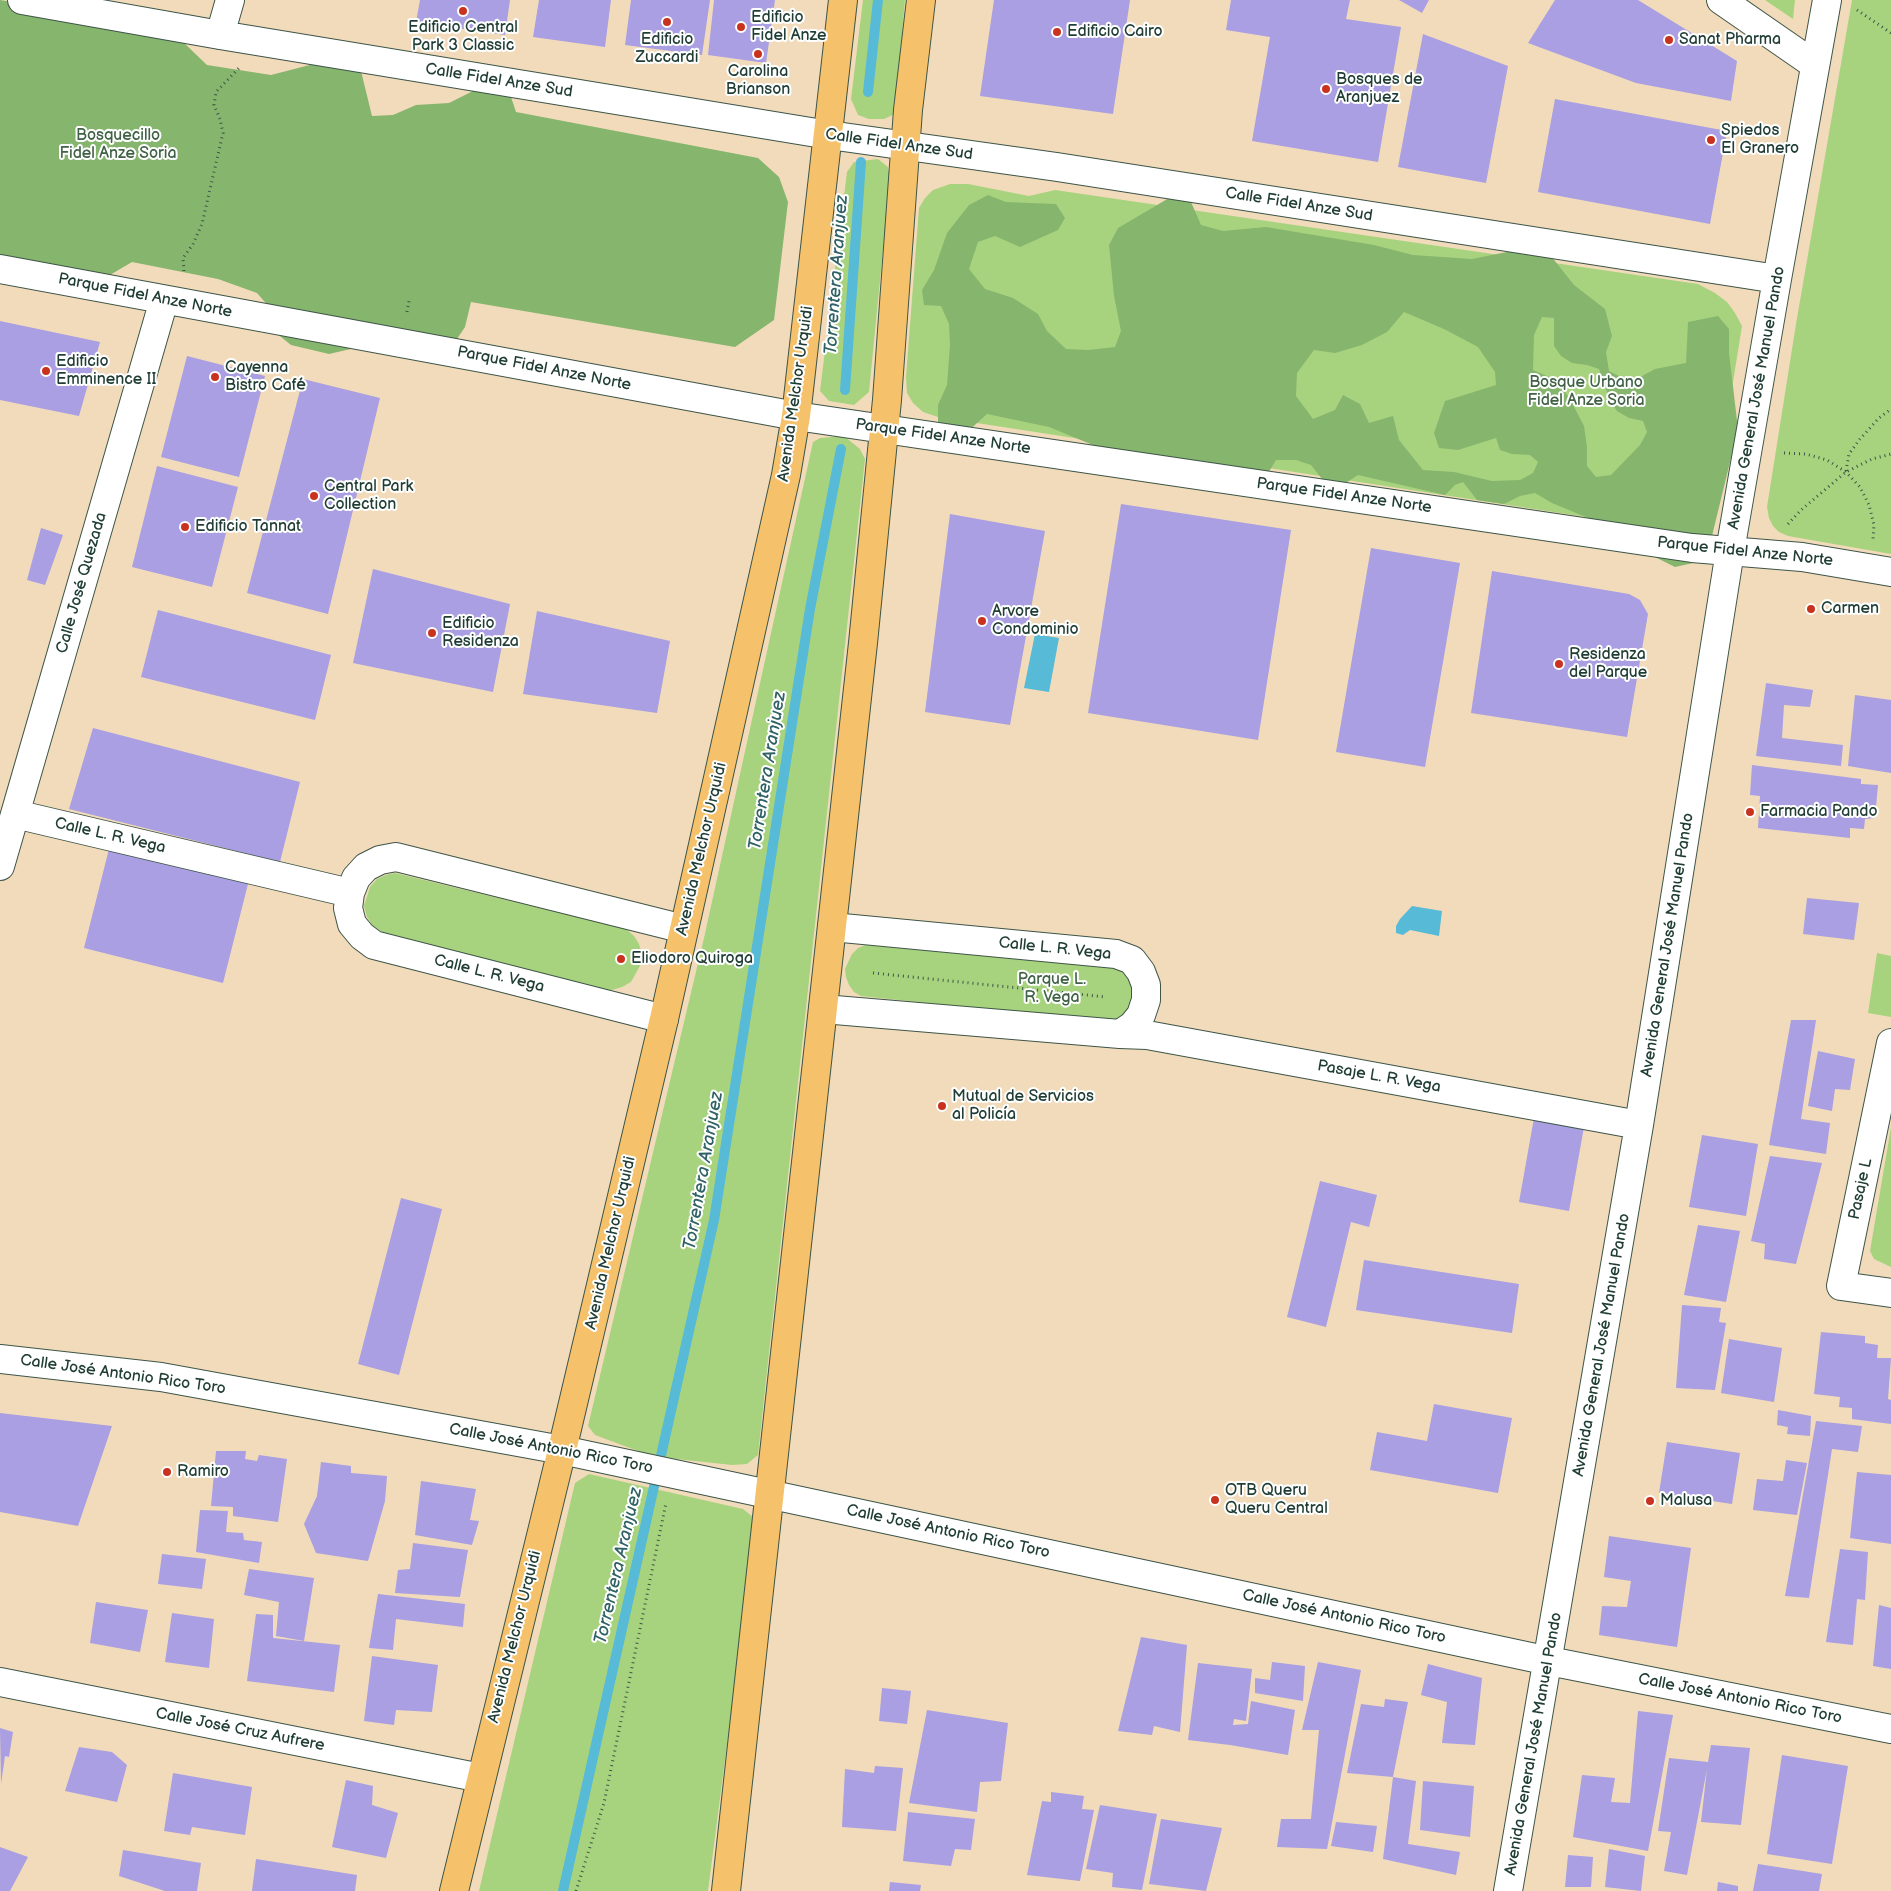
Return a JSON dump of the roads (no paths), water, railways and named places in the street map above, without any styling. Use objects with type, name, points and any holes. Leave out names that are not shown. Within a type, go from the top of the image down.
[{"type":"main road","name":"Avenida Melchor Urquidi","points":[[454,1891],[562,1450],[664,1019],[780,503],[796,416],[843,0]]},
{"type":"main road","points":[[726,1891],[824,1009],[885,429],[908,110],[921,0]]},
{"type":"street","name":"Calle Fidel Anze Sud","points":[[22,0],[220,35],[828,135],[1057,167],[1777,279]]},
{"type":"street","points":[[220,35],[230,0]]},
{"type":"street","points":[[1721,0],[1815,65]]},
{"type":"street","name":"Avenida General José Manuel Pando","points":[[1508,1891],[1549,1661],[1639,1125],[1730,551],[1827,0]]},
{"type":"street","name":"Parque Fidel Anze Norte","points":[[0,269],[796,416],[1682,546],[1802,557],[1891,572]]},
{"type":"street","name":"Calle José Quezada","points":[[0,866],[164,300]]},
{"type":"street","name":"Calle L. R. Vega","points":[[15,814],[350,892],[348,908],[352,924],[362,936],[374,945],[664,1019]]},
{"type":"street","points":[[350,892],[356,878],[366,867],[380,860],[396,858],[684,929]]},
{"type":"street","name":"Calle L. R. Vega","points":[[832,927],[1116,954],[1132,960],[1141,972],[1146,985],[1146,1000],[1141,1015],[1132,1026],[1120,1034]]},
{"type":"street","points":[[824,1009],[1120,1034]]},
{"type":"street","name":"Pasaje L. R. Vega","points":[[1120,1034],[1148,1035],[1639,1125]]},
{"type":"street","name":"Pasaje L","points":[[1891,1043],[1841,1286],[1891,1293]]},
{"type":"street","name":"Calle José Antonio Rico Toro","points":[[0,1359],[161,1377],[562,1450],[663,1479],[770,1494],[1549,1661],[1891,1729]]},
{"type":"street","name":"Calle José Cruz Aufrere","points":[[0,1682],[481,1778]]},
{"type":"water","points":[[1035,634],[1059,638],[1049,692],[1024,688]]},
{"type":"water","points":[[1412,906],[1442,911],[1439,936],[1410,930],[1403,935],[1396,933],[1396,926],[1400,919]]},
{"type":"waterway","name":"Torrentera Aranjuez","points":[[868,92],[878,0]]},
{"type":"waterway","name":"Torrentera Aranjuez","points":[[845,390],[861,162]]},
{"type":"waterway","name":"Torrentera Aranjuez","points":[[563,1891],[714,1220],[810,609],[841,449]]},
{"type":"place","name":"Edificio Central Park 3 Classic","points":[[463,11]]},
{"type":"place","name":"Edificio Zuccardi","points":[[667,22]]},
{"type":"place","name":"Edificio Fidel Anze","points":[[741,27]]},
{"type":"place","name":"Edificio Cairo","points":[[1057,32]]},
{"type":"place","name":"Sanat Pharma","points":[[1669,40]]},
{"type":"place","name":"Carolina Brianson","points":[[758,54]]},
{"type":"place","name":"Bosques de Aranjuez","points":[[1326,89]]},
{"type":"place","name":"Spiedos El Granero","points":[[1711,140]]},
{"type":"place","name":"Edificio Emminence II","points":[[46,371]]},
{"type":"place","name":"Cayenna Bistro Café","points":[[215,377]]},
{"type":"place","name":"Central Park Collection","points":[[314,496]]},
{"type":"place","name":"Edificio Tannat","points":[[185,527]]},
{"type":"place","name":"Carmen","points":[[1811,609]]},
{"type":"place","name":"Arvore Condominio","points":[[982,621]]},
{"type":"place","name":"Edificio Residenza","points":[[432,633]]},
{"type":"place","name":"Residenza del Parque","points":[[1559,664]]},
{"type":"place","name":"Farmacia Pando","points":[[1750,812]]},
{"type":"place","name":"Eliodoro Quiroga","points":[[621,959]]},
{"type":"place","name":"Mutual de Servicios al Policía","points":[[942,1106]]},
{"type":"place","name":"Ramiro","points":[[167,1472]]},
{"type":"place","name":"OTB Queru Queru Central","points":[[1215,1500]]},
{"type":"place","name":"Malusa","points":[[1650,1501]]},
{"type":"park label","name":"Bosquecillo Fidel Anze Soria","points":[[118,145]]},
{"type":"park label","name":"Bosque Urbano Fidel Anze Soria","points":[[1586,392]]},
{"type":"park label","name":"Parque L. R. Vega","points":[[1052,989]]}]
